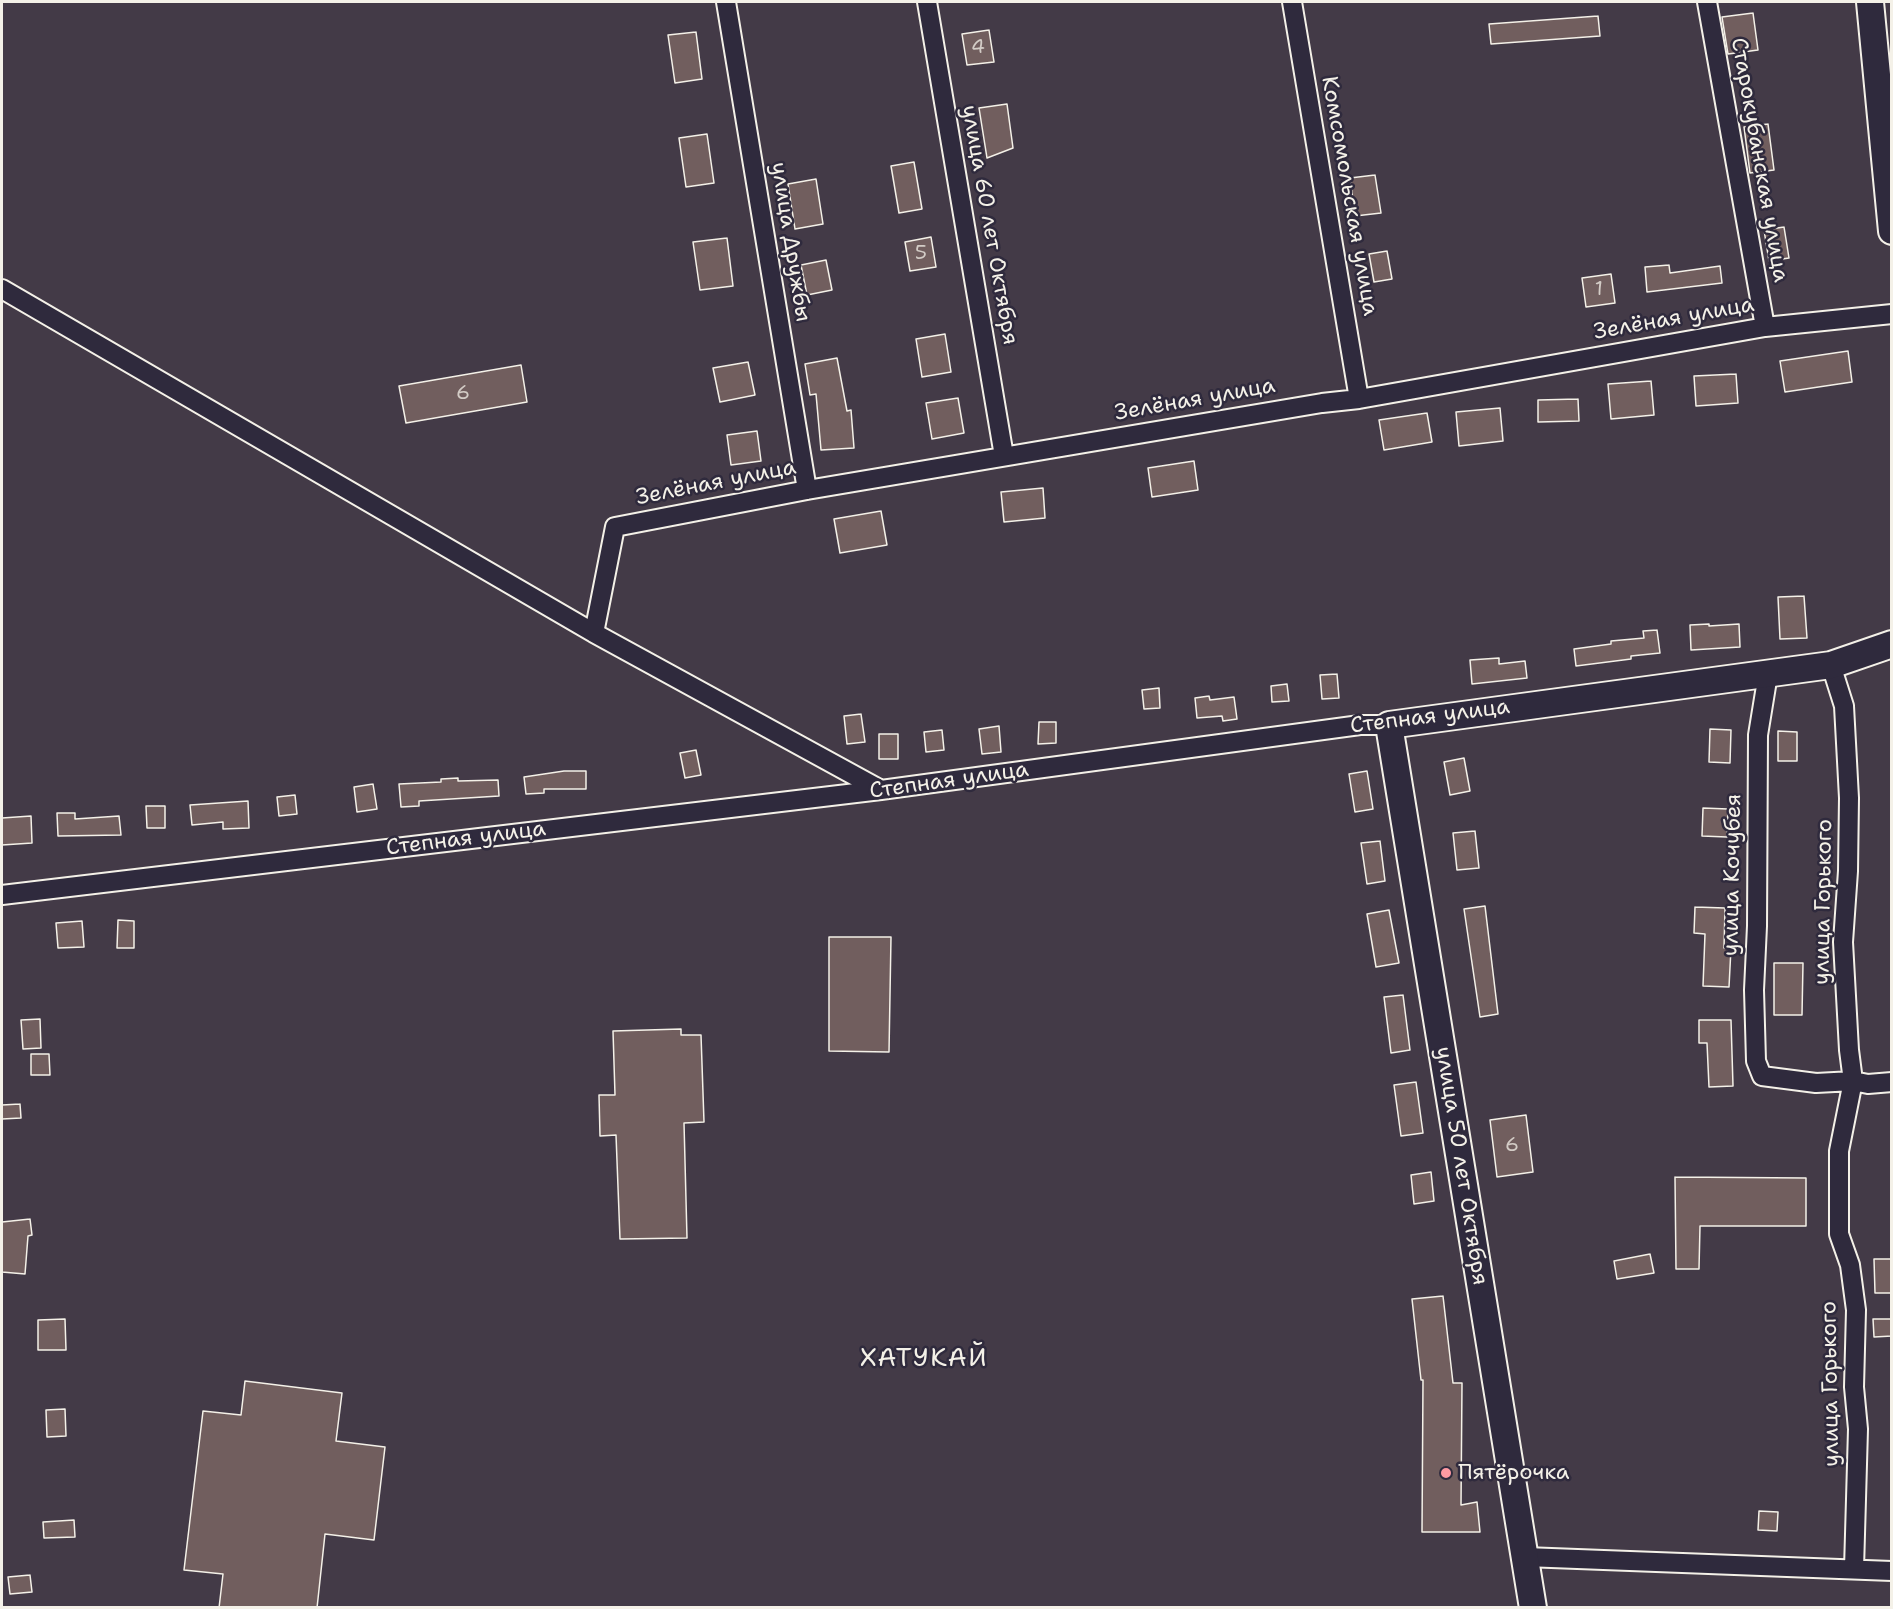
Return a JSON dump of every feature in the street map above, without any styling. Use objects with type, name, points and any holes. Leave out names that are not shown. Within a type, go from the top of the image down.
[{"type":"street","name":"улица Дружбы","points":[[726,2],[807,490]]},
{"type":"street","name":"улица 60 лет Октября","points":[[927,2],[1004,456]]},
{"type":"street","name":"Комсомольская улица","points":[[1292,2],[1359,399]]},
{"type":"street","name":"Старокубанская улица","points":[[1707,2],[1765,327]]},
{"type":"street","points":[[1870,2],[1892,231]]},
{"type":"street","points":[[2,289],[594,633],[881,790]]},
{"type":"street","name":"Зелёная улица","points":[[594,633],[615,527],[807,490],[1359,399],[1765,327],[1892,314]]},
{"type":"street","name":"Степная улица","points":[[2,895],[881,790],[1767,674],[1831,665],[1892,644]]},
{"type":"street","name":"улица Горького","points":[[1831,665],[1844,706],[1849,798],[1848,871],[1843,942],[1853,1081],[1839,1151],[1839,1234],[1850,1266],[1856,1310],[1854,1387],[1858,1429],[1854,1569]]},
{"type":"street","name":"улица Кочубея","points":[[1767,674],[1758,735],[1757,926],[1754,990],[1756,1061],[1762,1076],[1816,1083],[1853,1081]]},
{"type":"street","name":"улица 50 лет Октября","points":[[1389,724],[1533,1608]]},
{"type":"street","points":[[1853,1081],[1868,1084],[1892,1082]]},
{"type":"street","points":[[1525,1557],[1892,1570]]},
{"type":"building","points":[[1753,13],[1758,50],[1728,54],[1722,17]]},
{"type":"building","points":[[1598,16],[1600,36],[1491,44],[1489,24]]},
{"type":"building","points":[[989,30],[994,62],[967,65],[962,34]]},
{"type":"building","points":[[696,32],[702,79],[675,83],[668,35]]},
{"type":"building","points":[[1007,104],[1013,148],[987,158],[979,108]]},
{"type":"building","points":[[1768,124],[1774,170],[1750,173],[1744,127]]},
{"type":"building","points":[[707,134],[714,183],[686,187],[679,138]]},
{"type":"building","points":[[914,162],[922,209],[899,213],[891,166]]},
{"type":"building","points":[[1375,175],[1381,213],[1355,216],[1350,178]]},
{"type":"building","points":[[816,179],[823,224],[795,229],[788,184]]},
{"type":"building","points":[[1784,227],[1789,258],[1769,261],[1764,230]]},
{"type":"building","points":[[931,237],[936,267],[910,271],[905,242]]},
{"type":"building","points":[[727,238],[733,286],[700,290],[693,242]]},
{"type":"building","points":[[1387,251],[1392,279],[1374,282],[1369,254]]},
{"type":"building","points":[[826,260],[832,290],[807,295],[801,265]]},
{"type":"building","points":[[1669,265],[1670,273],[1720,266],[1722,283],[1647,292],[1645,267]]},
{"type":"building","points":[[1611,274],[1615,303],[1586,307],[1582,278]]},
{"type":"building","points":[[945,334],[951,372],[922,377],[916,339]]},
{"type":"building","points":[[1848,351],[1852,382],[1785,392],[1780,361]]},
{"type":"building","points":[[837,358],[847,411],[851,410],[854,448],[821,450],[816,394],[810,395],[805,364]]},
{"type":"building","points":[[748,362],[755,395],[720,402],[713,368]]},
{"type":"building","points":[[521,365],[527,402],[406,423],[399,386]]},
{"type":"building","points":[[1736,374],[1738,403],[1696,406],[1694,376]]},
{"type":"building","points":[[1651,381],[1654,415],[1611,419],[1608,384]]},
{"type":"building","points":[[958,398],[964,433],[932,439],[926,403]]},
{"type":"building","points":[[1578,399],[1579,421],[1538,422],[1538,400]]},
{"type":"building","points":[[1500,408],[1503,441],[1459,446],[1456,412]]},
{"type":"building","points":[[1427,413],[1432,442],[1384,450],[1379,420]]},
{"type":"building","points":[[757,431],[761,461],[731,465],[727,435]]},
{"type":"building","points":[[1194,461],[1198,490],[1152,497],[1148,468]]},
{"type":"building","points":[[1043,488],[1045,518],[1004,522],[1001,492]]},
{"type":"building","points":[[881,511],[887,545],[840,553],[834,519]]},
{"type":"building","points":[[1804,596],[1807,638],[1780,639],[1778,597]]},
{"type":"building","points":[[1709,624],[1709,626],[1739,624],[1740,647],[1691,650],[1690,625]]},
{"type":"building","points":[[1657,630],[1660,653],[1576,666],[1574,649],[1611,644],[1611,641],[1644,638],[1643,631]]},
{"type":"building","points":[[1499,658],[1499,664],[1525,661],[1527,678],[1472,684],[1470,660]]},
{"type":"building","points":[[1337,674],[1339,698],[1322,699],[1320,675]]},
{"type":"building","points":[[1287,684],[1289,701],[1272,702],[1271,686]]},
{"type":"building","points":[[1159,688],[1160,708],[1144,709],[1142,690]]},
{"type":"building","points":[[1209,696],[1210,700],[1234,697],[1237,719],[1223,721],[1222,716],[1197,718],[1195,698]]},
{"type":"building","points":[[861,714],[865,742],[847,744],[844,716]]},
{"type":"building","points":[[1039,722],[1056,722],[1056,743],[1038,744]]},
{"type":"building","points":[[999,726],[1001,752],[982,754],[979,729]]},
{"type":"building","points":[[1710,729],[1731,730],[1730,763],[1709,762]]},
{"type":"building","points":[[942,730],[944,750],[926,752],[924,732]]},
{"type":"building","points":[[1778,731],[1797,732],[1797,761],[1778,761]]},
{"type":"building","points":[[879,734],[898,734],[898,759],[879,759]]},
{"type":"building","points":[[696,750],[701,775],[685,778],[680,753]]},
{"type":"building","points":[[1464,758],[1470,791],[1450,795],[1444,762]]},
{"type":"building","points":[[564,771],[586,771],[586,789],[544,789],[544,793],[526,794],[524,777]]},
{"type":"building","points":[[1367,771],[1373,809],[1355,812],[1349,774]]},
{"type":"building","points":[[458,778],[458,781],[498,780],[499,796],[419,801],[419,806],[401,807],[399,784],[441,782],[441,779]]},
{"type":"building","points":[[373,784],[377,809],[357,812],[354,787]]},
{"type":"building","points":[[295,795],[297,814],[279,816],[277,797]]},
{"type":"building","points":[[248,801],[249,828],[223,829],[223,822],[192,825],[190,805]]},
{"type":"building","points":[[146,806],[165,806],[165,828],[147,828]]},
{"type":"building","points":[[1703,808],[1728,809],[1727,837],[1702,836]]},
{"type":"building","points":[[57,813],[75,813],[75,819],[119,816],[121,835],[58,836]]},
{"type":"building","points":[[31,816],[32,843],[2,845],[2,818]]},
{"type":"building","points":[[1475,831],[1479,868],[1457,870],[1453,833]]},
{"type":"building","points":[[1380,841],[1385,881],[1367,884],[1361,843]]},
{"type":"building","points":[[1485,906],[1498,1014],[1480,1017],[1464,909]]},
{"type":"building","points":[[1695,907],[1725,908],[1724,948],[1731,948],[1729,987],[1703,986],[1705,934],[1694,933]]},
{"type":"building","points":[[1389,910],[1399,963],[1376,967],[1367,914]]},
{"type":"building","points":[[118,920],[134,921],[134,948],[117,948]]},
{"type":"building","points":[[82,921],[84,947],[58,948],[56,923]]},
{"type":"building","points":[[829,937],[891,937],[889,1052],[829,1051]]},
{"type":"building","points":[[1774,963],[1803,963],[1802,1015],[1774,1015]]},
{"type":"building","points":[[1403,995],[1410,1050],[1391,1053],[1384,997]]},
{"type":"building","points":[[40,1019],[41,1048],[23,1049],[21,1020]]},
{"type":"building","points":[[1699,1020],[1731,1020],[1733,1086],[1709,1087],[1707,1043],[1699,1043]]},
{"type":"building","points":[[681,1029],[681,1035],[701,1035],[704,1122],[684,1123],[687,1238],[620,1239],[616,1135],[600,1136],[599,1095],[615,1095],[613,1031]]},
{"type":"building","points":[[31,1054],[49,1054],[50,1075],[31,1075]]},
{"type":"building","points":[[1416,1082],[1423,1133],[1401,1136],[1394,1085]]},
{"type":"building","points":[[20,1104],[21,1118],[2,1119],[2,1105]]},
{"type":"building","points":[[1526,1115],[1533,1172],[1497,1177],[1490,1120]]},
{"type":"building","points":[[1431,1172],[1434,1201],[1414,1204],[1411,1175]]},
{"type":"building","points":[[1675,1177],[1806,1178],[1806,1226],[1700,1226],[1699,1269],[1676,1269]]},
{"type":"building","points":[[30,1219],[32,1235],[28,1236],[25,1274],[2,1272],[2,1222]]},
{"type":"building","points":[[1650,1254],[1654,1273],[1617,1279],[1614,1261]]},
{"type":"building","points":[[1874,1259],[1892,1259],[1892,1293],[1875,1293]]},
{"type":"building","points":[[1443,1296],[1453,1383],[1462,1383],[1461,1505],[1477,1502],[1480,1532],[1422,1532],[1423,1380],[1421,1380],[1412,1299]]},
{"type":"building","points":[[65,1319],[66,1350],[38,1350],[38,1320]]},
{"type":"building","points":[[1873,1319],[1892,1319],[1892,1336],[1874,1337]]},
{"type":"building","points":[[245,1381],[342,1393],[336,1441],[385,1447],[374,1540],[325,1534],[317,1608],[219,1608],[223,1574],[184,1570],[203,1411],[241,1415]]},
{"type":"building","points":[[65,1409],[66,1436],[47,1437],[46,1410]]},
{"type":"building","points":[[1759,1511],[1778,1512],[1777,1531],[1758,1530]]},
{"type":"building","points":[[74,1520],[75,1537],[44,1538],[43,1522]]},
{"type":"building","points":[[30,1575],[32,1592],[10,1594],[8,1577]]},
{"type":"place","name":"Пятёрочка","points":[[1446,1473]]},
{"type":"district","name":"ХАТУКАЙ","points":[[924,1359]]}]
